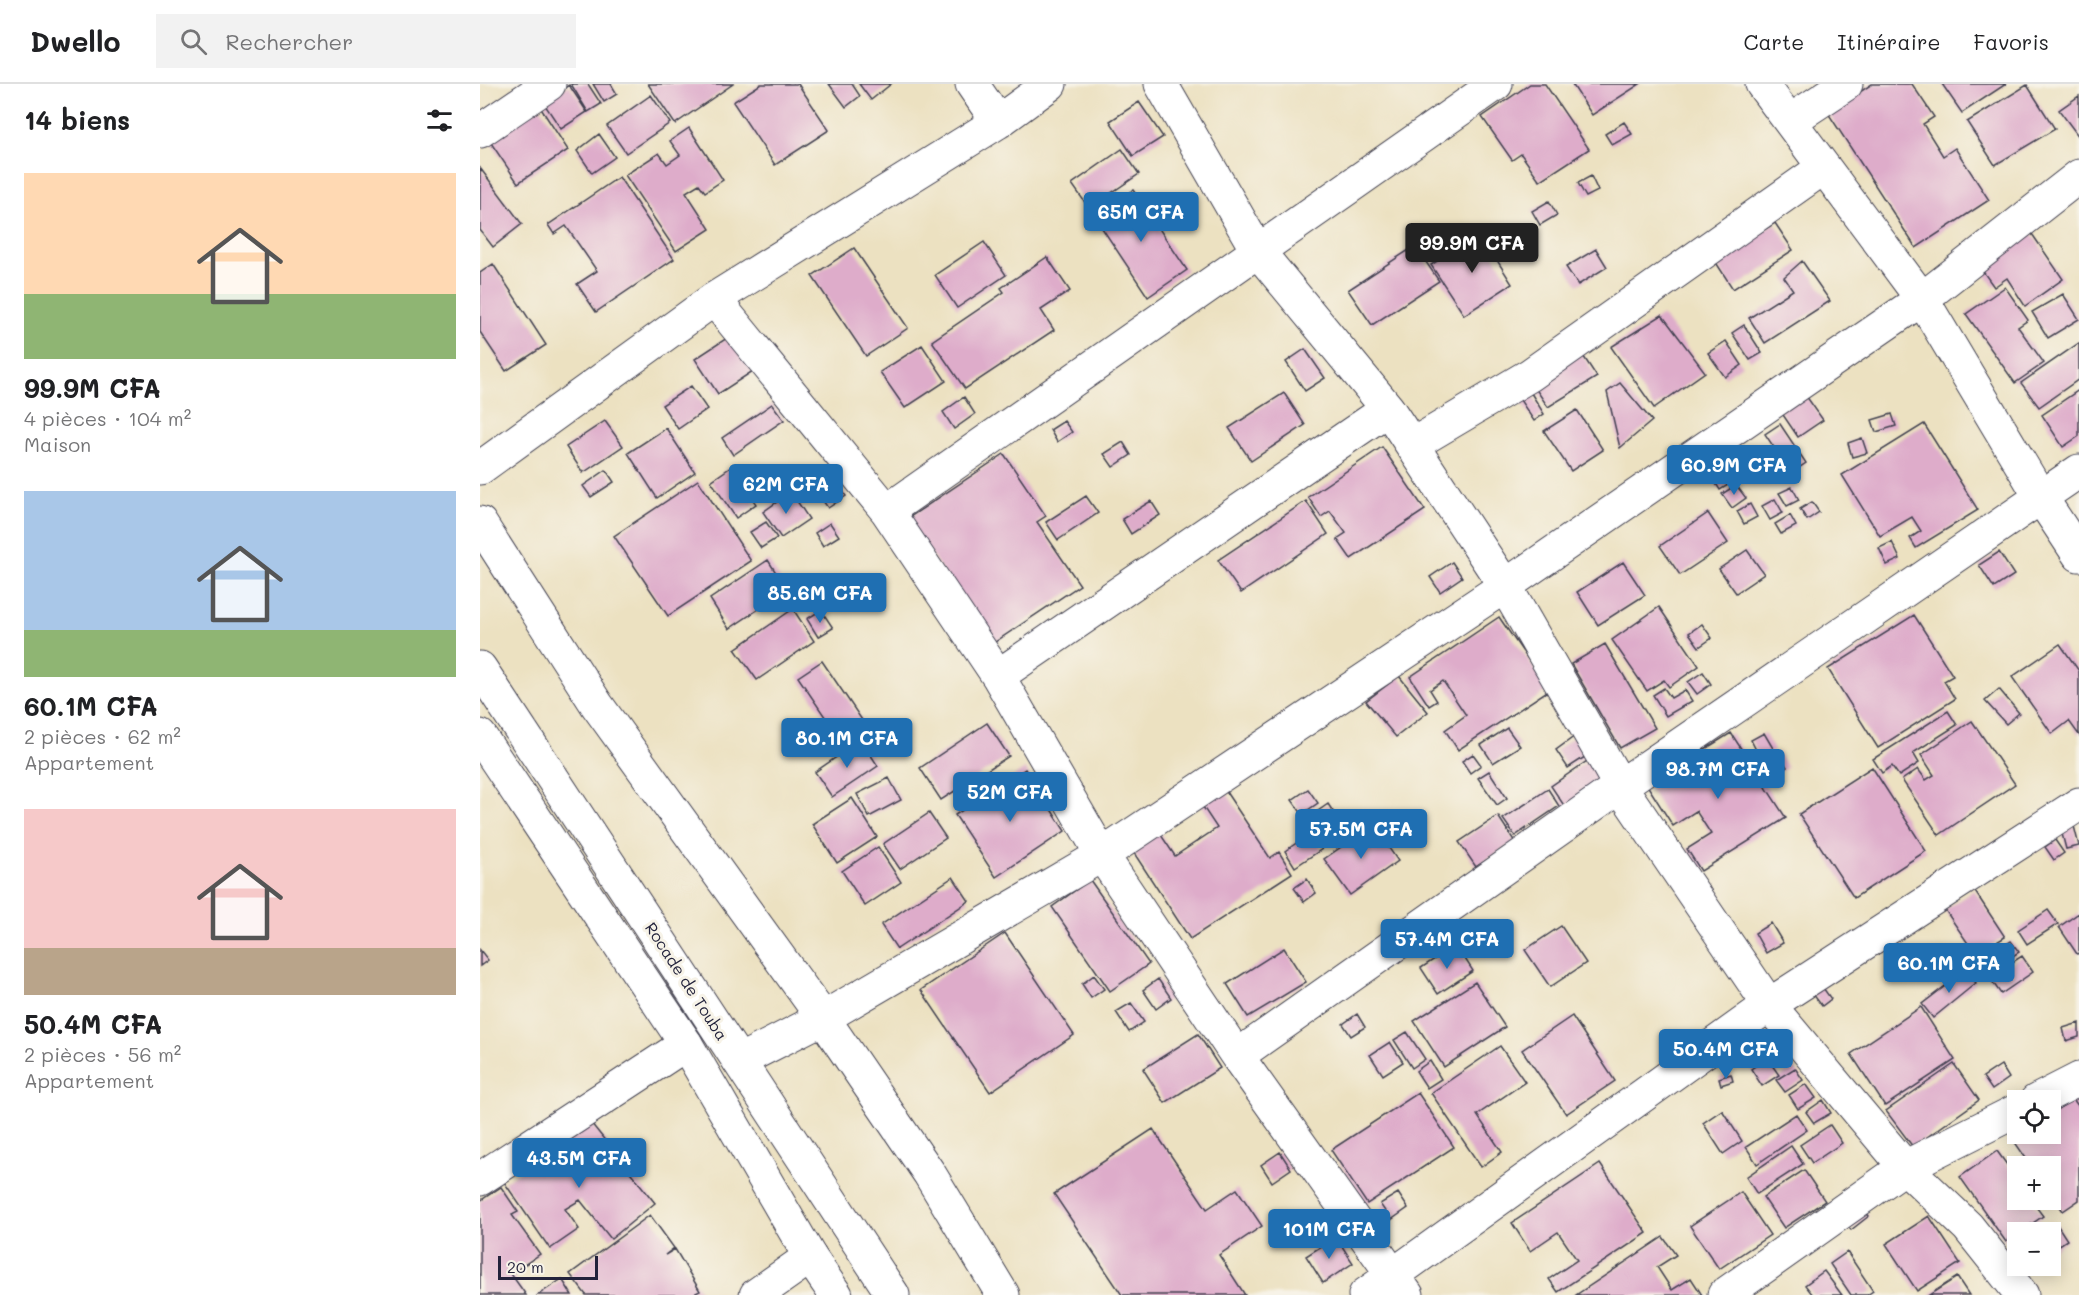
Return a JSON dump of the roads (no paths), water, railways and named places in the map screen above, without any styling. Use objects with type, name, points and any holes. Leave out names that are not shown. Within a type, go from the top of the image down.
[{"type":"street","points":[[480,131],[549,84]]},
{"type":"street","points":[[972,84],[998,122]]},
{"type":"street","points":[[480,468],[714,298],[998,122],[1050,84]]},
{"type":"street","points":[[1161,84],[1257,250],[1388,409],[1505,586],[1620,786],[1769,1005],[1905,1167],[1968,1227],[2022,1295]]},
{"type":"street","points":[[887,511],[1496,84]]},
{"type":"street","points":[[1762,84],[1922,299],[2040,496],[2079,555]]},
{"type":"street","points":[[1790,121],[1846,84]]},
{"type":"street","points":[[1412,445],[1530,375],[1823,168]]},
{"type":"street","points":[[739,1061],[823,1018],[1102,855],[1505,586],[1922,299],[2079,176]]},
{"type":"street","points":[[714,298],[887,511],[998,676],[1102,855],[1237,1056],[1401,1285]]},
{"type":"street","points":[[998,676],[1388,409]]},
{"type":"street","points":[[1237,1056],[1620,786],[2079,471]]},
{"type":"street","points":[[480,523],[597,705],[823,1018],[928,1173],[1004,1295]]},
{"type":"street","name":"Rocade de Touba","points":[[480,668],[893,1295]]},
{"type":"street","points":[[480,736],[686,1044],[810,1257],[836,1295]]},
{"type":"street","points":[[1365,1295],[1401,1285],[1769,1005],[2079,804]]},
{"type":"street","points":[[480,1179],[686,1044]]},
{"type":"street","points":[[2058,1090],[2079,1079]]},
{"type":"street","points":[[1724,1295],[1905,1167],[2007,1116]]},
{"type":"street","points":[[756,1295],[810,1257]]}]
